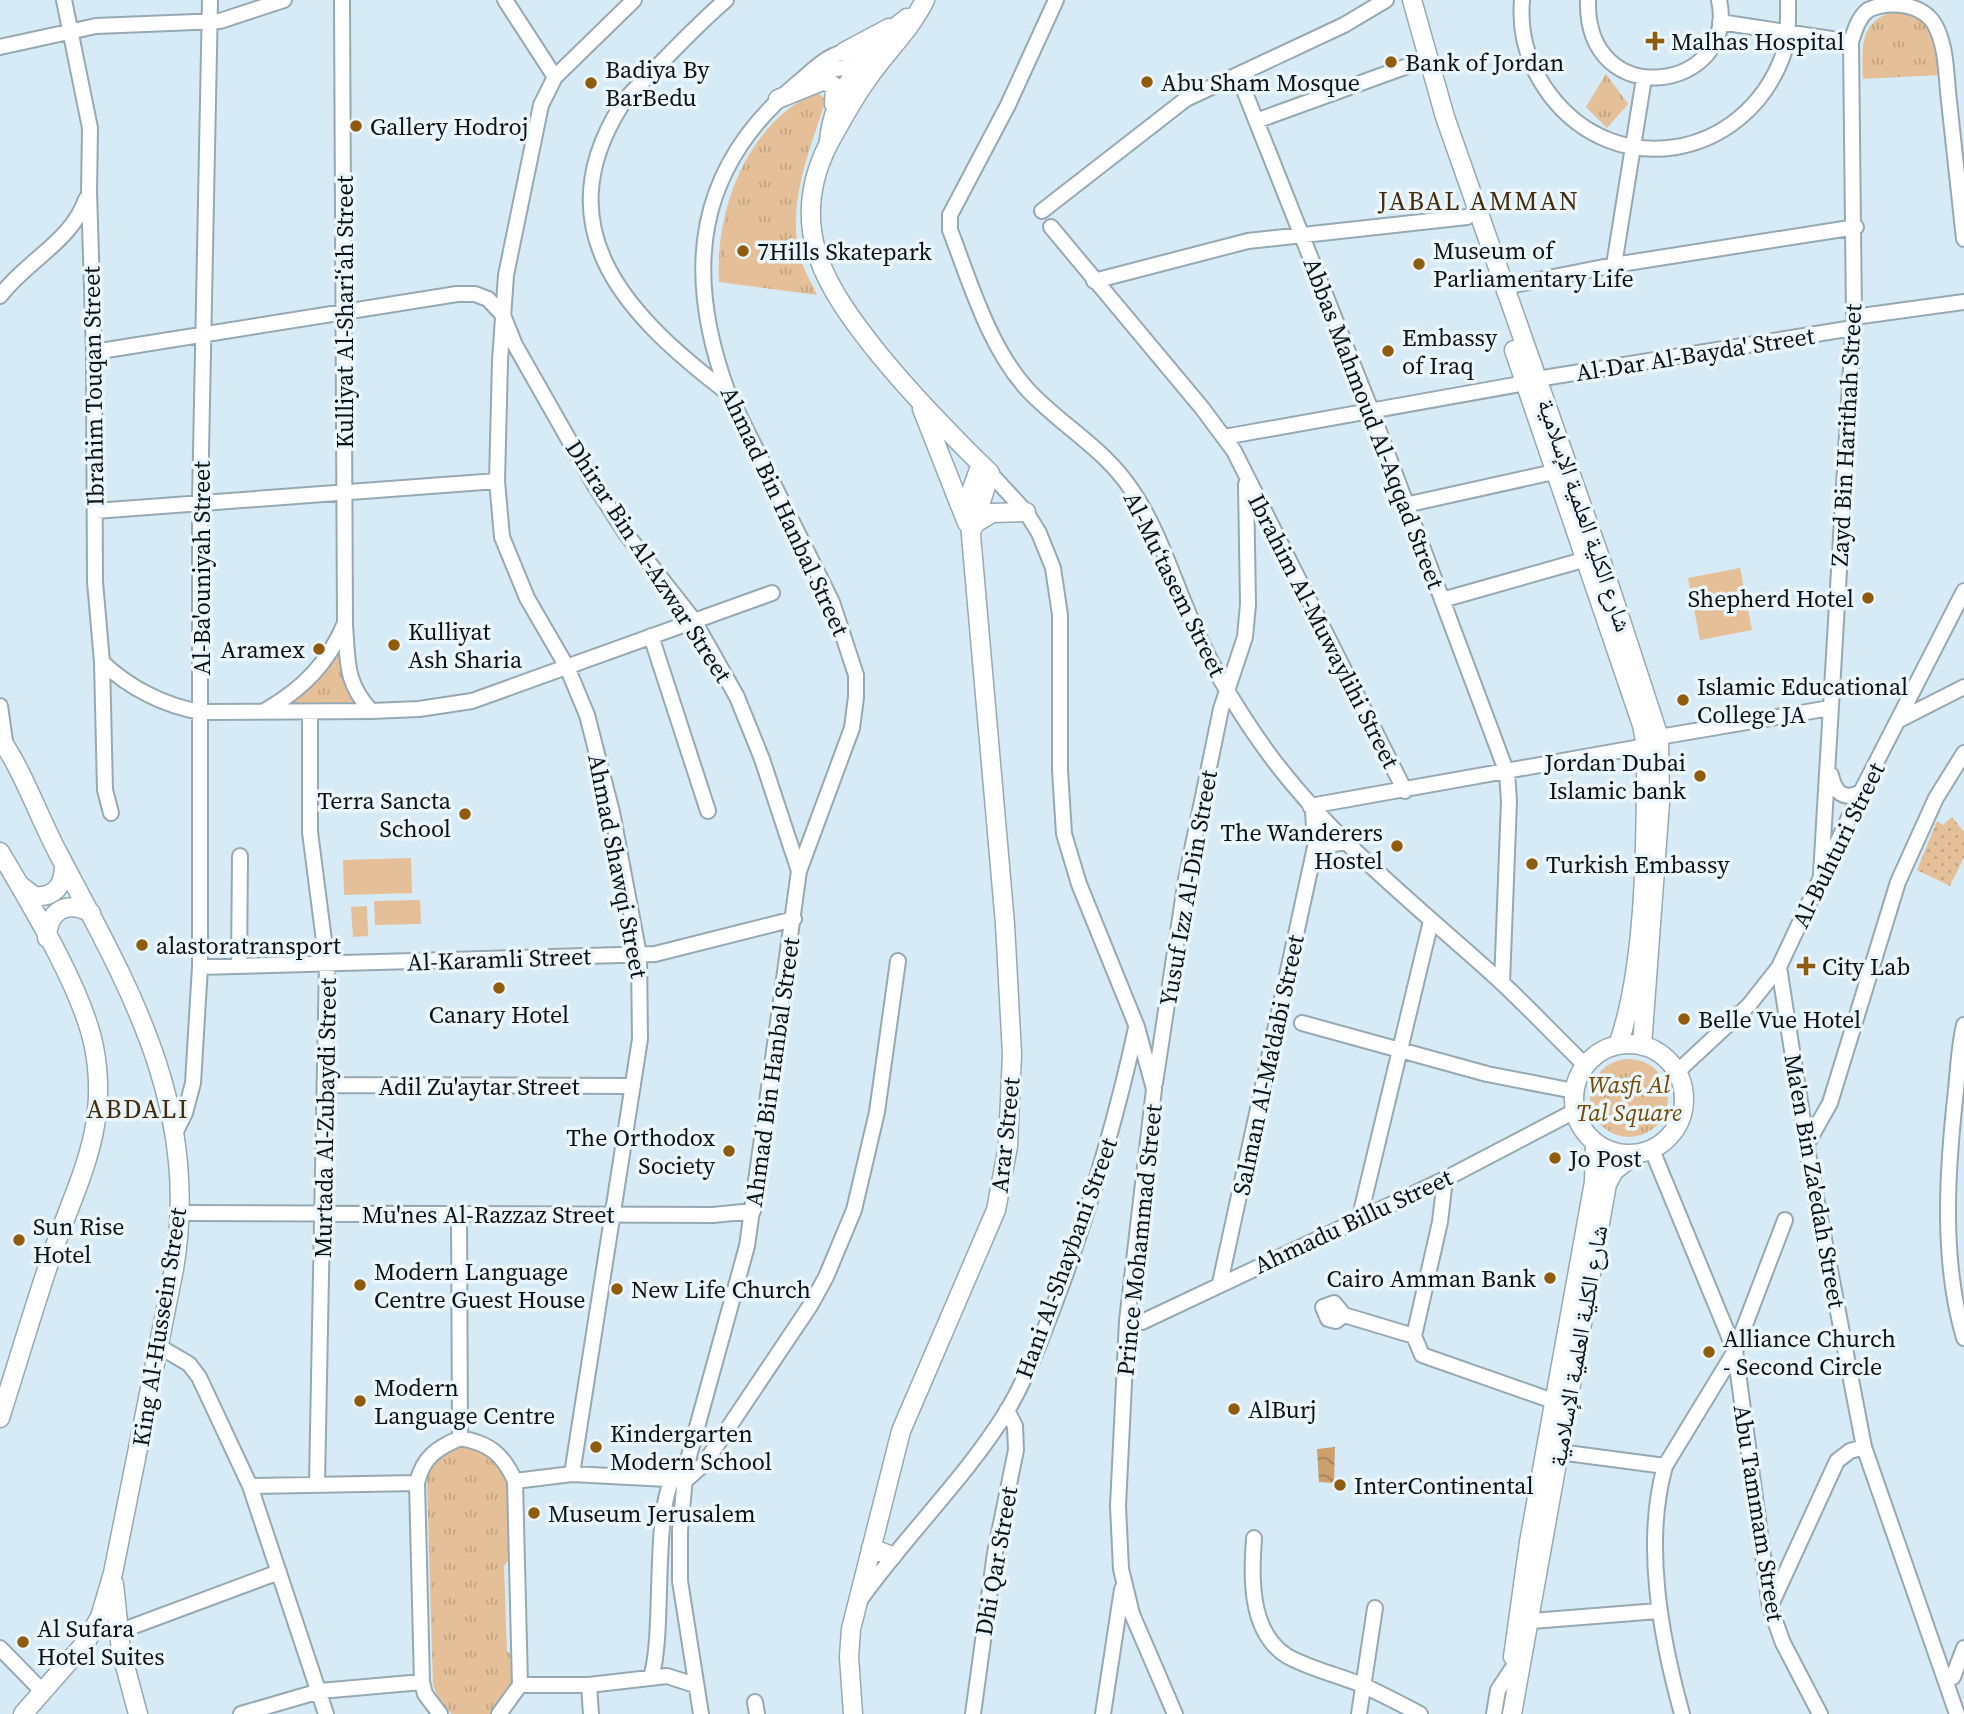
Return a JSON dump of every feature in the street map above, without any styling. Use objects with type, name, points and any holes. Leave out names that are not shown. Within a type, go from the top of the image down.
[{"type":"main road","name":"شارع الكلية العلمية الإسلامية","points":[[1401,0],[1416,63],[1468,217],[1531,381],[1652,742],[1660,802],[1643,1046]]},
{"type":"main road","name":"شارع الكلية العلمية الإسلامية","points":[[1412,0],[1445,117],[1504,287],[1554,472],[1642,725],[1652,742],[1639,921],[1627,1021],[1618,1045]]},
{"type":"main road","name":"Prince Mohammad Street","points":[[923,4],[902,22],[869,65],[828,145],[818,172],[812,210],[814,239],[821,266],[840,304],[921,406],[985,468]]},
{"type":"main road","name":"Prince Mohammad Street","points":[[828,145],[831,118],[841,93],[910,29],[923,4]]},
{"type":"main road","points":[[844,52],[902,22]]},
{"type":"main road","points":[[778,99],[810,84],[830,82],[835,86],[836,96],[831,118]]},
{"type":"main road","points":[[921,406],[954,496],[973,528],[992,513],[1026,512]]},
{"type":"main road","name":"Arar Street","points":[[853,1714],[849,1657],[857,1605],[901,1431],[996,1210],[1008,1146],[1012,1064],[1005,924],[969,497],[985,468]]},
{"type":"main road","name":"King Al-Hussein Street","points":[[3,743],[91,913],[142,1020],[162,1073],[175,1133],[181,1213],[160,1346],[113,1573],[100,1617],[86,1642],[23,1714]]},
{"type":"main road","points":[[0,852],[47,938],[89,1028],[95,1060],[97,1128],[51,1258],[0,1418]]},
{"type":"main road","points":[[20,885],[34,896],[49,895],[60,886],[64,865]]},
{"type":"main road","points":[[47,938],[51,918],[60,909],[74,906],[91,913]]},
{"type":"main road","points":[[1618,1045],[1643,1046],[1662,1056],[1677,1072],[1684,1098],[1683,1112],[1671,1135],[1643,1152],[1607,1150],[1595,1143],[1579,1123],[1574,1091],[1585,1065],[1600,1052],[1618,1045]]},
{"type":"main road","name":"شارع الكلية العلمية الإسلامية","points":[[1512,1714],[1529,1542],[1594,1182],[1595,1143]]},
{"type":"main road","name":"شارع الكلية العلمية الإسلامية","points":[[1502,1714],[1531,1621],[1607,1184],[1614,1171],[1643,1152]]},
{"type":"main road","points":[[871,1548],[892,1556]]},
{"type":"main road","points":[[113,1573],[118,1632],[138,1714]]},
{"type":"street","name":"Ibrahim Touqan Street","points":[[64,0],[90,128],[94,582],[102,662],[105,790],[111,813]]},
{"type":"street","name":"Al-Ba'ouniyah Street","points":[[175,1133],[185,1113],[194,1083],[200,967],[200,502],[210,0]]},
{"type":"street","points":[[0,47],[72,29],[209,23],[234,18],[284,0]]},
{"type":"street","name":"Kulliyat Al-Shariʻah Street","points":[[342,0],[345,623],[349,677],[371,711]]},
{"type":"street","points":[[505,0],[555,77]]},
{"type":"street","name":"Dhirar Bin Al-Azwar Street","points":[[634,0],[555,77],[541,105],[506,275],[503,315],[522,357],[621,525],[693,619],[737,697],[762,759],[799,871]]},
{"type":"street","points":[[726,0],[702,20],[623,103],[606,133],[595,165],[592,204],[598,244],[615,285],[666,343],[728,393]]},
{"type":"street","name":"Al-Muʻtasem Street","points":[[1056,0],[1008,106],[950,215],[950,230],[996,341],[1014,371],[1037,398],[1107,459],[1131,489],[1145,513],[1199,637],[1226,688],[1265,749],[1312,808],[1431,921],[1502,983],[1585,1065]]},
{"type":"street","points":[[1042,211],[1180,103],[1344,25],[1386,0]]},
{"type":"street","points":[[1522,0],[1520,19],[1527,53],[1539,81],[1559,106],[1587,131],[1607,141],[1633,148],[1658,150],[1693,144],[1731,123],[1754,104],[1772,80],[1783,57],[1788,32],[1788,0]]},
{"type":"street","points":[[1588,0],[1590,32],[1596,45],[1616,67],[1644,78],[1673,76],[1699,61],[1712,43],[1720,22],[1718,0]]},
{"type":"street","points":[[1877,2],[1906,3],[1920,9],[1936,27],[1945,59],[1964,239]]},
{"type":"street","name":"Zayd Bin Harithah Street","points":[[1821,875],[1854,323],[1856,227],[1851,42],[1856,24],[1877,2]]},
{"type":"street","points":[[1720,22],[1851,42]]},
{"type":"street","points":[[844,52],[869,65]]},
{"type":"street","name":"Ahmad Bin Hanbal Street","points":[[651,1678],[660,1632],[661,1521],[681,1475],[735,1297],[753,1212],[799,871],[852,728],[856,675],[832,602],[728,393],[715,359],[706,317],[703,276],[708,224],[728,162],[751,128],[778,99],[808,74],[844,52]]},
{"type":"street","points":[[1256,121],[1416,63]]},
{"type":"street","name":"Ahmad Bin Hanbal Street","points":[[808,74],[869,65]]},
{"type":"street","name":"Abbas Mahmoud Al-Aqqad Street","points":[[1238,75],[1371,410],[1507,773],[1508,836],[1502,983]]},
{"type":"street","points":[[1614,265],[1644,78]]},
{"type":"street","points":[[0,296],[18,274],[67,232],[82,211],[89,192]]},
{"type":"street","points":[[1094,281],[1248,241],[1468,217]]},
{"type":"street","name":"Ibrahim Al-Muwaylihi Street","points":[[1051,227],[1224,437],[1405,791]]},
{"type":"street","points":[[1504,287],[1614,265],[1856,227]]},
{"type":"street","points":[[94,352],[467,294],[488,299],[503,315]]},
{"type":"street","name":"Al-Dar Al-Bayda' Street","points":[[1224,437],[1964,302]]},
{"type":"street","name":"Ahmad Shawqi Street","points":[[503,315],[498,519],[504,546],[527,598],[567,667],[599,755],[639,955],[642,1019],[572,1474]]},
{"type":"street","points":[[500,361],[512,353],[522,357]]},
{"type":"street","name":"Prince Mohammad Street","points":[[985,468],[1026,512],[1047,551],[1057,584],[1062,671],[1060,770],[1064,834],[1079,884],[1137,1027],[1154,1089],[1127,1321],[1118,1506],[1122,1584],[1175,1714]]},
{"type":"street","name":"Yusuf Izz Al-Din Street","points":[[1154,1089],[1184,891],[1226,688],[1245,637],[1248,604],[1244,472]]},
{"type":"street","points":[[1405,505],[1554,472]]},
{"type":"street","points":[[95,511],[497,481]]},
{"type":"street","points":[[1442,600],[1583,560]]},
{"type":"street","name":"Al-Buhturi Street","points":[[1677,1072],[1749,1005],[1779,967],[1861,792],[1964,592]]},
{"type":"street","points":[[102,662],[115,674],[157,698],[178,708],[201,712],[419,709],[472,701],[693,619],[772,593]]},
{"type":"street","name":"Kulliyat Al-Shariʻah Street","points":[[265,710],[288,698],[317,672],[345,623]]},
{"type":"street","points":[[651,636],[708,811]]},
{"type":"street","points":[[1900,719],[1964,687]]},
{"type":"street","points":[[0,706],[3,743]]},
{"type":"street","points":[[1312,808],[1507,773],[1830,708]]},
{"type":"street","name":"Murtada Al-Zubaydi Street","points":[[310,712],[310,832],[327,964],[317,1483]]},
{"type":"street","points":[[1808,1142],[1830,1103],[1898,882],[1936,798],[1964,753]]},
{"type":"street","points":[[1829,767],[1838,793],[1850,797],[1861,792]]},
{"type":"street","name":"Salman Al-Ma'dabi Street","points":[[1220,1283],[1315,847],[1312,808]]},
{"type":"street","points":[[1315,847],[1346,842]]},
{"type":"street","points":[[239,966],[240,856]]},
{"type":"street","name":"Al-Karamli Street","points":[[200,967],[639,955],[674,951],[794,919]]},
{"type":"street","points":[[1360,1216],[1431,921]]},
{"type":"street","points":[[515,1480],[572,1474],[681,1475],[704,1464],[810,1306],[826,1277],[850,1221],[877,1112],[898,961]]},
{"type":"street","name":"Ma'en Bin Za'edah Street","points":[[1779,967],[1864,1447],[1954,1678],[1957,1714]]},
{"type":"street","points":[[1302,1023],[1487,1074],[1574,1091]]},
{"type":"street","points":[[1964,1025],[1952,1121],[1948,1215],[1957,1308],[1964,1338]]},
{"type":"street","name":"Hani Al-Shaybani Street","points":[[857,1605],[892,1556],[938,1504],[1007,1410],[1041,1338],[1098,1184],[1137,1027]]},
{"type":"street","name":"Adil Zu'aytar Street","points":[[326,1086],[633,1086]]},
{"type":"street","name":"Ahmadu Billu Street","points":[[1127,1321],[1142,1322],[1360,1216],[1445,1179],[1575,1111]]},
{"type":"street","name":"Abu Tammam Street","points":[[1643,1152],[1735,1351],[1770,1607],[1783,1643],[1820,1714]]},
{"type":"street","points":[[1445,1179],[1440,1222],[1414,1336],[1422,1355],[1556,1402]]},
{"type":"street","name":"Mu'nes Al-Razzaz Street","points":[[181,1213],[713,1215],[753,1212]]},
{"type":"street","points":[[459,1213],[460,1438]]},
{"type":"street","points":[[1682,1714],[1658,1611],[1659,1499],[1665,1466],[1735,1351],[1785,1220]]},
{"type":"street","points":[[1344,1315],[1414,1336]]},
{"type":"street","points":[[160,1346],[189,1364],[199,1377],[250,1486],[326,1714]]},
{"type":"street","name":"Dhi Qar Street","points":[[973,1714],[991,1577],[1016,1450],[1015,1426],[1007,1410]]},
{"type":"street","points":[[440,1714],[425,1695],[422,1682],[417,1483],[420,1468],[430,1454],[460,1438],[494,1449],[503,1458],[515,1480],[520,1685],[499,1714]]},
{"type":"street","points":[[1770,1607],[1837,1461],[1850,1451],[1864,1447]]},
{"type":"street","points":[[1559,1452],[1665,1466]]},
{"type":"street","name":"Ahmad Bin Hanbal Street","points":[[681,1475],[680,1581],[701,1714]]},
{"type":"street","points":[[250,1486],[417,1483]]},
{"type":"street","points":[[1254,1538],[1251,1574],[1257,1611],[1278,1648],[1289,1657],[1364,1686],[1420,1714]]},
{"type":"street","points":[[118,1632],[279,1572]]},
{"type":"street","points":[[661,1581],[680,1581]]},
{"type":"street","points":[[1103,1714],[1122,1584]]},
{"type":"street","points":[[1359,1714],[1375,1608]]},
{"type":"street","points":[[1531,1621],[1658,1611]]},
{"type":"street","points":[[0,1648],[42,1691]]},
{"type":"street","points":[[1954,1678],[1964,1648]]},
{"type":"street","points":[[1494,1714],[1498,1690],[1516,1671]]},
{"type":"street","points":[[1516,1671],[1520,1714]]},
{"type":"street","points":[[520,1685],[589,1685],[667,1676],[695,1685]]},
{"type":"street","points":[[241,1714],[320,1691],[422,1682]]},
{"type":"street","points":[[589,1685],[591,1714]]},
{"type":"green space","points":[[1896,11],[1908,13],[1925,24],[1934,42],[1939,75],[1863,79],[1865,36],[1875,21]]},
{"type":"green space","points":[[1606,74],[1628,104],[1607,128],[1586,107]]},
{"type":"green space","points":[[817,92],[826,100],[807,158],[796,220],[801,260],[817,295],[719,282],[723,226],[740,171],[754,146],[772,124],[793,106]]},
{"type":"green space","name":"7Hills Skatepark","points":[[732,223],[758,233],[762,275],[757,278],[731,273],[725,253]]},
{"type":"green space","points":[[1740,568],[1752,630],[1700,640],[1688,578]]},
{"type":"green space","points":[[341,647],[342,676],[356,702],[287,706],[324,674]]},
{"type":"green space","points":[[1952,817],[1964,832],[1964,857],[1950,886],[1917,870],[1937,821],[1943,825]]},
{"type":"green space","points":[[411,858],[412,893],[344,895],[343,860]]},
{"type":"green space","points":[[420,900],[421,924],[375,925],[374,901]]},
{"type":"green space","points":[[367,906],[368,936],[353,937],[351,907]]},
{"type":"green space","name":"Wasfi Al Tal Square","points":[[1621,1059],[1637,1059],[1651,1065],[1662,1076],[1668,1090],[1668,1106],[1662,1120],[1651,1131],[1637,1137],[1621,1137],[1607,1131],[1596,1120],[1590,1106],[1590,1090],[1596,1076],[1607,1065]]},
{"type":"green space","points":[[458,1446],[478,1449],[492,1457],[502,1470],[507,1486],[509,1560],[504,1566],[507,1652],[513,1654],[510,1661],[514,1670],[513,1684],[497,1710],[490,1714],[452,1714],[439,1702],[433,1684],[427,1481],[437,1459]]},
{"type":"water","points":[[1335,1447],[1334,1483],[1319,1482],[1317,1449]]},
{"type":"place","name":"Malhas Hospital","points":[[1655,41]]},
{"type":"place","name":"Bank of Jordan","points":[[1391,62]]},
{"type":"place","name":"Abu Sham Mosque","points":[[1147,82]]},
{"type":"place","name":"Badiya By BarBedu","points":[[591,83]]},
{"type":"place","name":"Gallery Hodroj","points":[[356,126]]},
{"type":"place","name":"7Hills Skatepark","points":[[743,251]]},
{"type":"place","name":"Museum of Parliamentary Life","points":[[1419,264]]},
{"type":"place","name":"Embassy of Iraq","points":[[1388,351]]},
{"type":"place","name":"Shepherd Hotel","points":[[1868,598]]},
{"type":"place","name":"Kulliyat Ash Sharia","points":[[394,645]]},
{"type":"place","name":"Aramex","points":[[319,649]]},
{"type":"place","name":"Islamic Educational College JA","points":[[1683,700]]},
{"type":"place","name":"Jordan Dubai Islamic bank","points":[[1700,776]]},
{"type":"place","name":"Terra Sancta School","points":[[465,814]]},
{"type":"place","name":"The Wanderers Hostel","points":[[1397,846]]},
{"type":"place","name":"Turkish Embassy","points":[[1532,864]]},
{"type":"place","name":"alastoratransport","points":[[142,945]]},
{"type":"place","name":"City Lab","points":[[1806,966]]},
{"type":"place","name":"Canary Hotel","points":[[499,988]]},
{"type":"place","name":"Belle Vue Hotel","points":[[1684,1019]]},
{"type":"place","name":"The Orthodox Society","points":[[729,1151]]},
{"type":"place","name":"Jo Post","points":[[1555,1158]]},
{"type":"place","name":"Sun Rise Hotel","points":[[19,1240]]},
{"type":"place","name":"Cairo Amman Bank","points":[[1550,1278]]},
{"type":"place","name":"Modern Language Centre Guest House","points":[[360,1285]]},
{"type":"place","name":"New Life Church","points":[[617,1289]]},
{"type":"place","name":"Alliance Church - Second Circle","points":[[1709,1352]]},
{"type":"place","name":"Modern Language Centre","points":[[360,1401]]},
{"type":"place","name":"AlBurj","points":[[1234,1409]]},
{"type":"place","name":"Kindergarten Modern School","points":[[596,1447]]},
{"type":"place","name":"InterContinental","points":[[1340,1485]]},
{"type":"place","name":"Museum Jerusalem","points":[[534,1513]]},
{"type":"place","name":"Al Sufara Hotel Suites","points":[[23,1642]]},
{"type":"district","name":"JABAL AMMAN","points":[[1479,201]]},
{"type":"district","name":"ABDALI","points":[[138,1109]]}]
